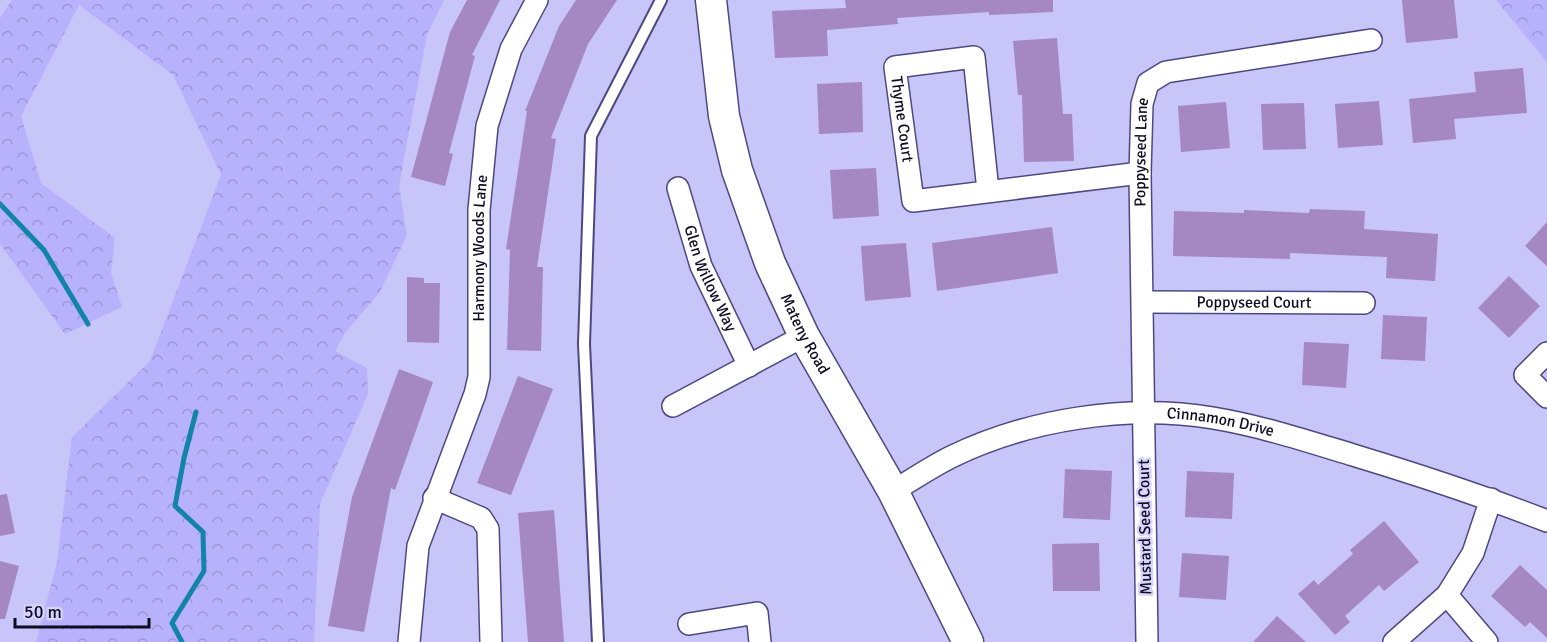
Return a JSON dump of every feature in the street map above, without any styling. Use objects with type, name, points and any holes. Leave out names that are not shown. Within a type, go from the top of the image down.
[{"type":"street","name":"Harmony Woods Lane","points":[[409,642],[418,546],[434,498],[475,394],[479,376],[479,210],[486,126],[511,50],[537,0]]},
{"type":"street","name":"Mateny Road","points":[[711,0],[724,116],[737,170],[770,263],[804,336],[892,492],[968,642]]},
{"type":"street","name":"Poppyseed Lane","points":[[1144,412],[1140,173],[1142,104],[1148,83],[1166,72],[1371,40]]},
{"type":"street","name":"Thyme Court","points":[[988,192],[974,57],[895,67],[913,201],[988,192],[1140,173]]},
{"type":"street","name":"Glen Willow Way","points":[[678,188],[701,266],[749,366]]},
{"type":"street","name":"Poppyseed Court","points":[[1143,302],[1364,303]]},
{"type":"street","points":[[673,406],[804,336]]},
{"type":"street","points":[[1547,353],[1525,375],[1547,397]]},
{"type":"street","name":"Cinnamon Drive","points":[[892,492],[952,457],[1012,434],[1082,418],[1144,412],[1211,418],[1260,427],[1546,518]]},
{"type":"street","name":"Mustard Seed Court","points":[[1144,412],[1147,642]]},
{"type":"street","points":[[434,498],[481,518],[488,529],[490,642]]},
{"type":"street","points":[[1394,642],[1447,595],[1473,553],[1491,499]]},
{"type":"street","points":[[1447,595],[1487,642]]},
{"type":"street","points":[[689,624],[757,613],[760,642]]},
{"type":"lane","points":[[598,642],[584,344],[591,136],[661,0]]},
{"type":"green space","points":[[12,0],[444,0],[427,35],[399,186],[407,235],[380,292],[345,333],[335,351],[367,368],[368,394],[320,504],[314,642],[36,642],[57,562],[72,437],[150,361],[221,175],[173,75],[79,5],[21,116],[41,183],[115,238],[111,273],[122,307],[65,334],[0,244],[0,18]]},
{"type":"green space","points":[[1496,0],[1547,0],[1547,62]]},
{"type":"building","points":[[467,0],[500,0],[472,55],[475,56],[449,153],[453,154],[445,186],[411,177],[450,32]]},
{"type":"building","points":[[576,0],[617,0],[588,44],[551,138],[556,139],[537,267],[543,267],[541,351],[507,350],[510,250],[506,249],[527,111],[525,111],[559,26]]},
{"type":"building","points":[[845,0],[1053,0],[1053,12],[989,15],[989,12],[897,18],[898,24],[827,30],[828,56],[775,58],[772,11],[846,8]]},
{"type":"building","points":[[1402,0],[1454,0],[1458,38],[1406,43]]},
{"type":"building","points":[[1057,38],[1063,114],[1072,114],[1074,161],[1024,162],[1022,95],[1018,95],[1013,41]]},
{"type":"building","points":[[1523,68],[1527,113],[1454,119],[1456,139],[1413,143],[1409,99],[1476,92],[1474,72]]},
{"type":"building","points":[[862,82],[863,132],[819,134],[817,84]]},
{"type":"building","points":[[1379,101],[1383,145],[1338,148],[1335,104]]},
{"type":"building","points":[[1226,102],[1230,148],[1181,152],[1178,106]]},
{"type":"building","points":[[1304,103],[1306,149],[1263,150],[1261,104]]},
{"type":"building","points":[[876,168],[879,216],[833,219],[830,170]]},
{"type":"building","points":[[1310,209],[1365,211],[1364,229],[1438,234],[1435,281],[1386,278],[1387,257],[1290,253],[1290,259],[1173,256],[1174,211],[1244,213],[1244,210],[1309,213]]},
{"type":"building","points":[[1547,222],[1547,266],[1525,246]]},
{"type":"building","points":[[1052,227],[1058,273],[937,291],[932,243]]},
{"type":"building","points":[[906,243],[911,297],[865,301],[861,246]]},
{"type":"building","points":[[1509,276],[1540,306],[1509,338],[1478,308]]},
{"type":"building","points":[[407,277],[424,278],[424,283],[440,283],[439,343],[407,342]]},
{"type":"building","points":[[1383,315],[1427,317],[1425,361],[1381,359]]},
{"type":"building","points":[[1304,342],[1349,344],[1346,388],[1302,385]]},
{"type":"building","points":[[399,369],[433,382],[395,490],[391,488],[364,632],[328,626],[352,497]]},
{"type":"building","points":[[518,376],[553,389],[511,495],[477,483]]},
{"type":"building","points":[[1065,469],[1112,471],[1110,520],[1063,518]]},
{"type":"building","points":[[1187,471],[1234,473],[1232,519],[1185,517]]},
{"type":"building","points":[[7,494],[15,533],[0,536],[0,495]]},
{"type":"building","points":[[554,510],[564,642],[528,642],[518,513]]},
{"type":"building","points":[[1384,521],[1419,562],[1384,591],[1379,585],[1345,616],[1350,622],[1335,635],[1298,594],[1314,580],[1318,585],[1353,554],[1350,550]]},
{"type":"building","points":[[1099,543],[1100,591],[1053,591],[1052,544]]},
{"type":"building","points":[[1182,553],[1229,556],[1226,600],[1179,597]]},
{"type":"building","points":[[0,561],[19,566],[5,619],[0,619]]},
{"type":"building","points":[[1520,565],[1547,590],[1547,638],[1530,622],[1525,627],[1491,596]]},
{"type":"building","points":[[1277,616],[1306,642],[1253,642]]},
{"type":"waterway","points":[[0,204],[44,250],[88,324]]},
{"type":"waterway","points":[[182,642],[172,623],[204,571],[203,532],[175,506],[196,412]]}]
